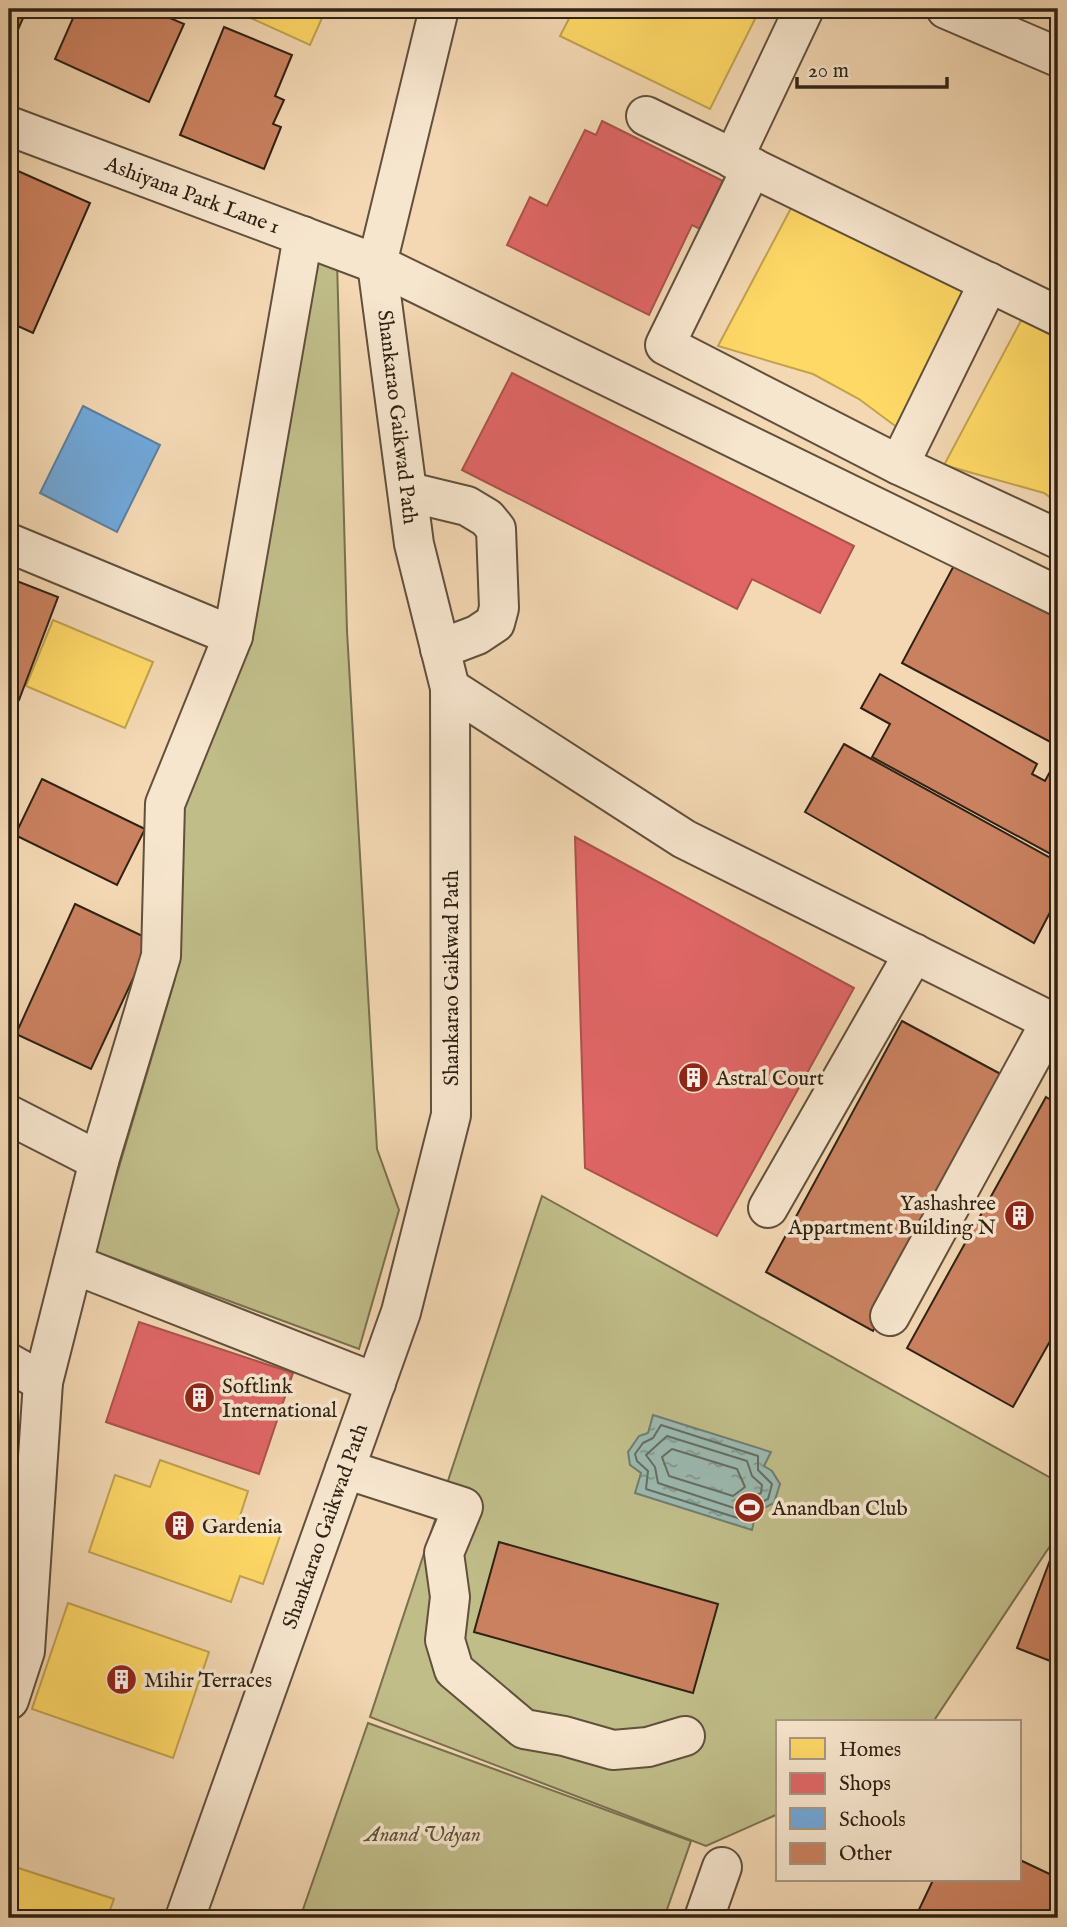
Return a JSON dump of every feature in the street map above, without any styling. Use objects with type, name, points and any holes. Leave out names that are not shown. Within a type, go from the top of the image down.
[{"type":"street","name":"Shankarao Gaikwad Path","points":[[185,1918],[401,1312],[451,1115],[450,688],[414,544],[377,264],[439,9]]},
{"type":"street","points":[[803,9],[665,345],[899,465],[1058,539]]},
{"type":"street","points":[[946,9],[1058,57]]},
{"type":"street","points":[[646,116],[1058,316]]},
{"type":"street","name":"Ashiyana Park Lane 1","points":[[9,126],[377,264],[1058,596]]},
{"type":"street","points":[[9,1700],[17,1648],[43,1381],[99,1161],[161,956],[165,804],[233,636],[303,236]]},
{"type":"street","points":[[899,465],[989,282]]},
{"type":"street","points":[[409,492],[467,506],[487,518],[496,529],[499,608],[495,623],[477,635],[440,649]]},
{"type":"street","points":[[9,543],[233,636]]},
{"type":"street","points":[[450,688],[684,839],[1055,1023],[890,1316]]},
{"type":"street","points":[[768,1208],[914,953]]},
{"type":"street","points":[[9,1115],[99,1161]]},
{"type":"street","points":[[73,1264],[376,1383]]},
{"type":"street","points":[[9,1363],[43,1381]]},
{"type":"street","points":[[345,1469],[463,1507],[444,1553],[450,1597],[445,1640],[454,1670],[524,1729],[565,1736],[613,1750],[648,1747],[685,1736]]},
{"type":"street","points":[[704,1918],[722,1867]]},
{"type":"green space","points":[[311,251],[337,261],[347,631],[377,1149],[399,1210],[359,1349],[94,1251],[175,979],[182,887],[177,805]]},
{"type":"green space","name":"Anandban Club","points":[[542,1196],[1058,1482],[1058,1534],[934,1720],[776,1720],[776,1815],[706,1846],[370,1717]]},
{"type":"green space","name":"Anand Udyan","points":[[368,1723],[691,1841],[664,1918],[300,1918]]},
{"type":"water","points":[[653,1415],[771,1452],[764,1466],[772,1471],[780,1484],[774,1503],[756,1512],[752,1530],[635,1493],[641,1473],[630,1465],[628,1452],[639,1436],[648,1433]]},
{"type":"building: Homes","points":[[231,9],[326,9],[310,45]]},
{"type":"building: Homes","points":[[574,9],[760,9],[710,109],[560,36]]},
{"type":"building: Homes","points":[[798,195],[899,260],[970,279],[902,431],[859,399],[813,374],[718,346]]},
{"type":"building: Homes","points":[[1024,315],[1058,330],[1058,503],[1044,493],[944,465]]},
{"type":"building: Homes","points":[[53,620],[153,662],[125,728],[26,686]]},
{"type":"building: Homes","name":"Gardenia","points":[[160,1460],[248,1491],[239,1519],[281,1533],[263,1584],[240,1576],[231,1602],[89,1552],[115,1475],[150,1487]]},
{"type":"building: Homes","name":"Mihir Terraces","points":[[68,1603],[209,1652],[173,1758],[32,1709]]},
{"type":"building: Homes","points":[[9,1865],[114,1899],[107,1918],[9,1918]]},
{"type":"building: Shops","points":[[602,121],[723,181],[700,229],[692,225],[649,315],[507,245],[530,197],[547,206],[585,130],[596,135]]},
{"type":"building: Shops","points":[[512,373],[854,546],[820,613],[752,579],[737,609],[462,470]]},
{"type":"building: Shops","name":"Astral Court","points":[[575,837],[854,988],[717,1236],[585,1168]]},
{"type":"building: Shops","name":"Softlink International","points":[[139,1322],[293,1373],[259,1474],[106,1422]]},
{"type":"building: Schools","points":[[83,406],[160,445],[117,532],[40,493]]},
{"type":"building: Other","points":[[9,9],[27,9],[9,50]]},
{"type":"building: Other","points":[[77,9],[149,9],[184,24],[149,102],[55,59]]},
{"type":"building: Other","points":[[224,27],[292,55],[275,96],[284,100],[273,124],[281,127],[264,169],[180,135]]},
{"type":"building: Other","points":[[18,171],[90,203],[33,333],[9,322],[9,191]]},
{"type":"building: Other","points":[[959,556],[1058,609],[1058,746],[902,663]]},
{"type":"building: Other","points":[[9,578],[58,597],[19,700],[9,696]]},
{"type":"building: Other","points":[[880,674],[1037,764],[1032,774],[1045,781],[1052,768],[1058,771],[1058,858],[872,757],[890,724],[861,708]]},
{"type":"building: Other","points":[[844,744],[1058,862],[1058,897],[1034,943],[805,812]]},
{"type":"building: Other","points":[[42,779],[145,829],[117,885],[15,835]]},
{"type":"building: Other","points":[[75,904],[151,940],[91,1069],[16,1034]]},
{"type":"building: Other","points":[[902,1021],[1010,1079],[873,1331],[766,1272]]},
{"type":"building: Other","name":"Yashashree Appartment Building N","points":[[1046,1097],[1058,1104],[1058,1327],[1013,1407],[907,1348]]},
{"type":"building: Other","points":[[1058,1539],[1058,1664],[1017,1648]]},
{"type":"building: Other","points":[[499,1542],[718,1604],[693,1693],[474,1632]]},
{"type":"building: Other","points":[[1021,1860],[1058,1878],[1058,1918],[915,1918],[932,1882],[1021,1882]]},
{"type":"place","name":"Astral Court","points":[[693,1078]]},
{"type":"place","name":"Yashashree Appartment Building N","points":[[1019,1215]]},
{"type":"place","name":"Softlink International","points":[[199,1398]]},
{"type":"place","name":"Anandban Club","points":[[749,1508]]},
{"type":"place","name":"Gardenia","points":[[179,1526]]},
{"type":"place","name":"Mihir Terraces","points":[[121,1680]]}]
